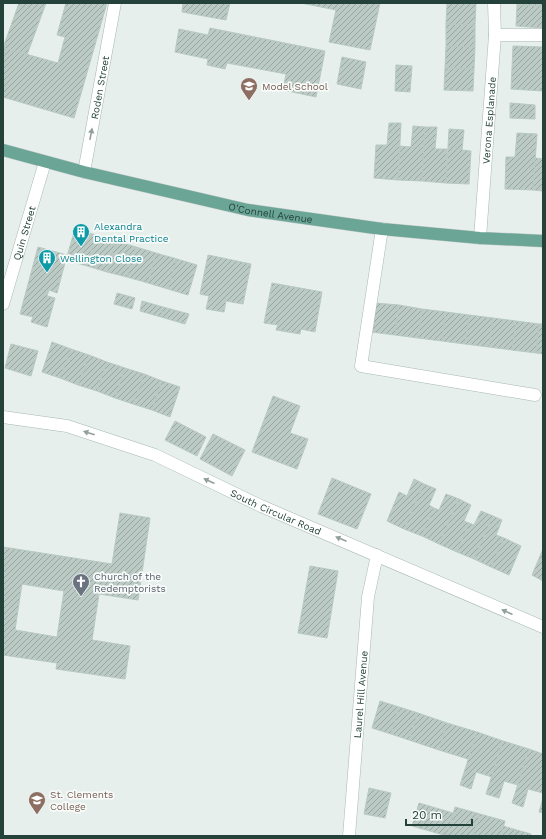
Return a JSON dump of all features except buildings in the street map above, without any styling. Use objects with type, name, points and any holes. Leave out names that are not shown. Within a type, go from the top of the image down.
[{"type":"main road","name":"O'Connell Avenue","points":[[3,150],[84,172],[248,210],[382,228],[480,238],[543,242]]},
{"type":"street","name":"Roden Street","points":[[84,172],[115,3]]},
{"type":"street","name":"Verona Esplanade","points":[[480,238],[495,35],[494,3]]},
{"type":"street","points":[[495,35],[543,36]]},
{"type":"street","name":"Quin Street","points":[[3,304],[45,162]]},
{"type":"street","points":[[382,228],[361,366],[535,395]]},
{"type":"street","name":"South Circular Road","points":[[3,417],[67,426],[155,455],[261,506],[543,627]]},
{"type":"street","name":"Laurel Hill Avenue","points":[[349,836],[368,597],[377,555]]},
{"type":"place","name":"Model School","points":[[249,101]]},
{"type":"place","name":"Alexandra Dental Practice","points":[[81,247]]},
{"type":"place","name":"Wellington Close","points":[[47,273]]},
{"type":"place","name":"Church of the Redemptorists","points":[[81,597]]},
{"type":"place","name":"St. Clements College","points":[[37,815]]}]
